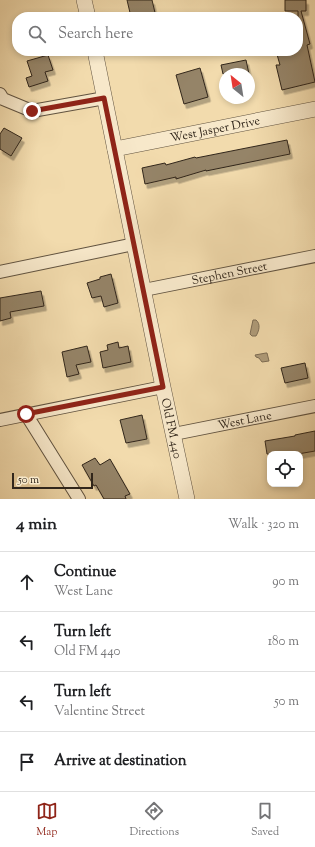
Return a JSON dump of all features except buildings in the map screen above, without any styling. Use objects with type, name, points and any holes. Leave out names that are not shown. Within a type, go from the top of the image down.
[{"type":"street","points":[[84,0],[87,12]]},
{"type":"street","name":"Old FM 440","points":[[96,56],[187,499]]},
{"type":"street","points":[[0,94],[4,99],[32,111],[104,98]]},
{"type":"street","name":"West Jasper Drive","points":[[115,149],[315,109]]},
{"type":"street","points":[[0,272],[134,244]]},
{"type":"street","name":"Stephen Street","points":[[144,290],[315,256]]},
{"type":"street","points":[[0,420],[163,387]]},
{"type":"street","name":"West Lane","points":[[174,434],[315,406]]},
{"type":"street","points":[[26,414],[79,499]]},
{"type":"shaded area","points":[[253,320],[258,322],[259,326],[256,336],[252,336],[250,334]]},
{"type":"shaded area","points":[[267,353],[269,361],[262,362],[255,355]]},
{"type":"route","points":[[26,414],[163,387],[104,98],[32,111]]}]
